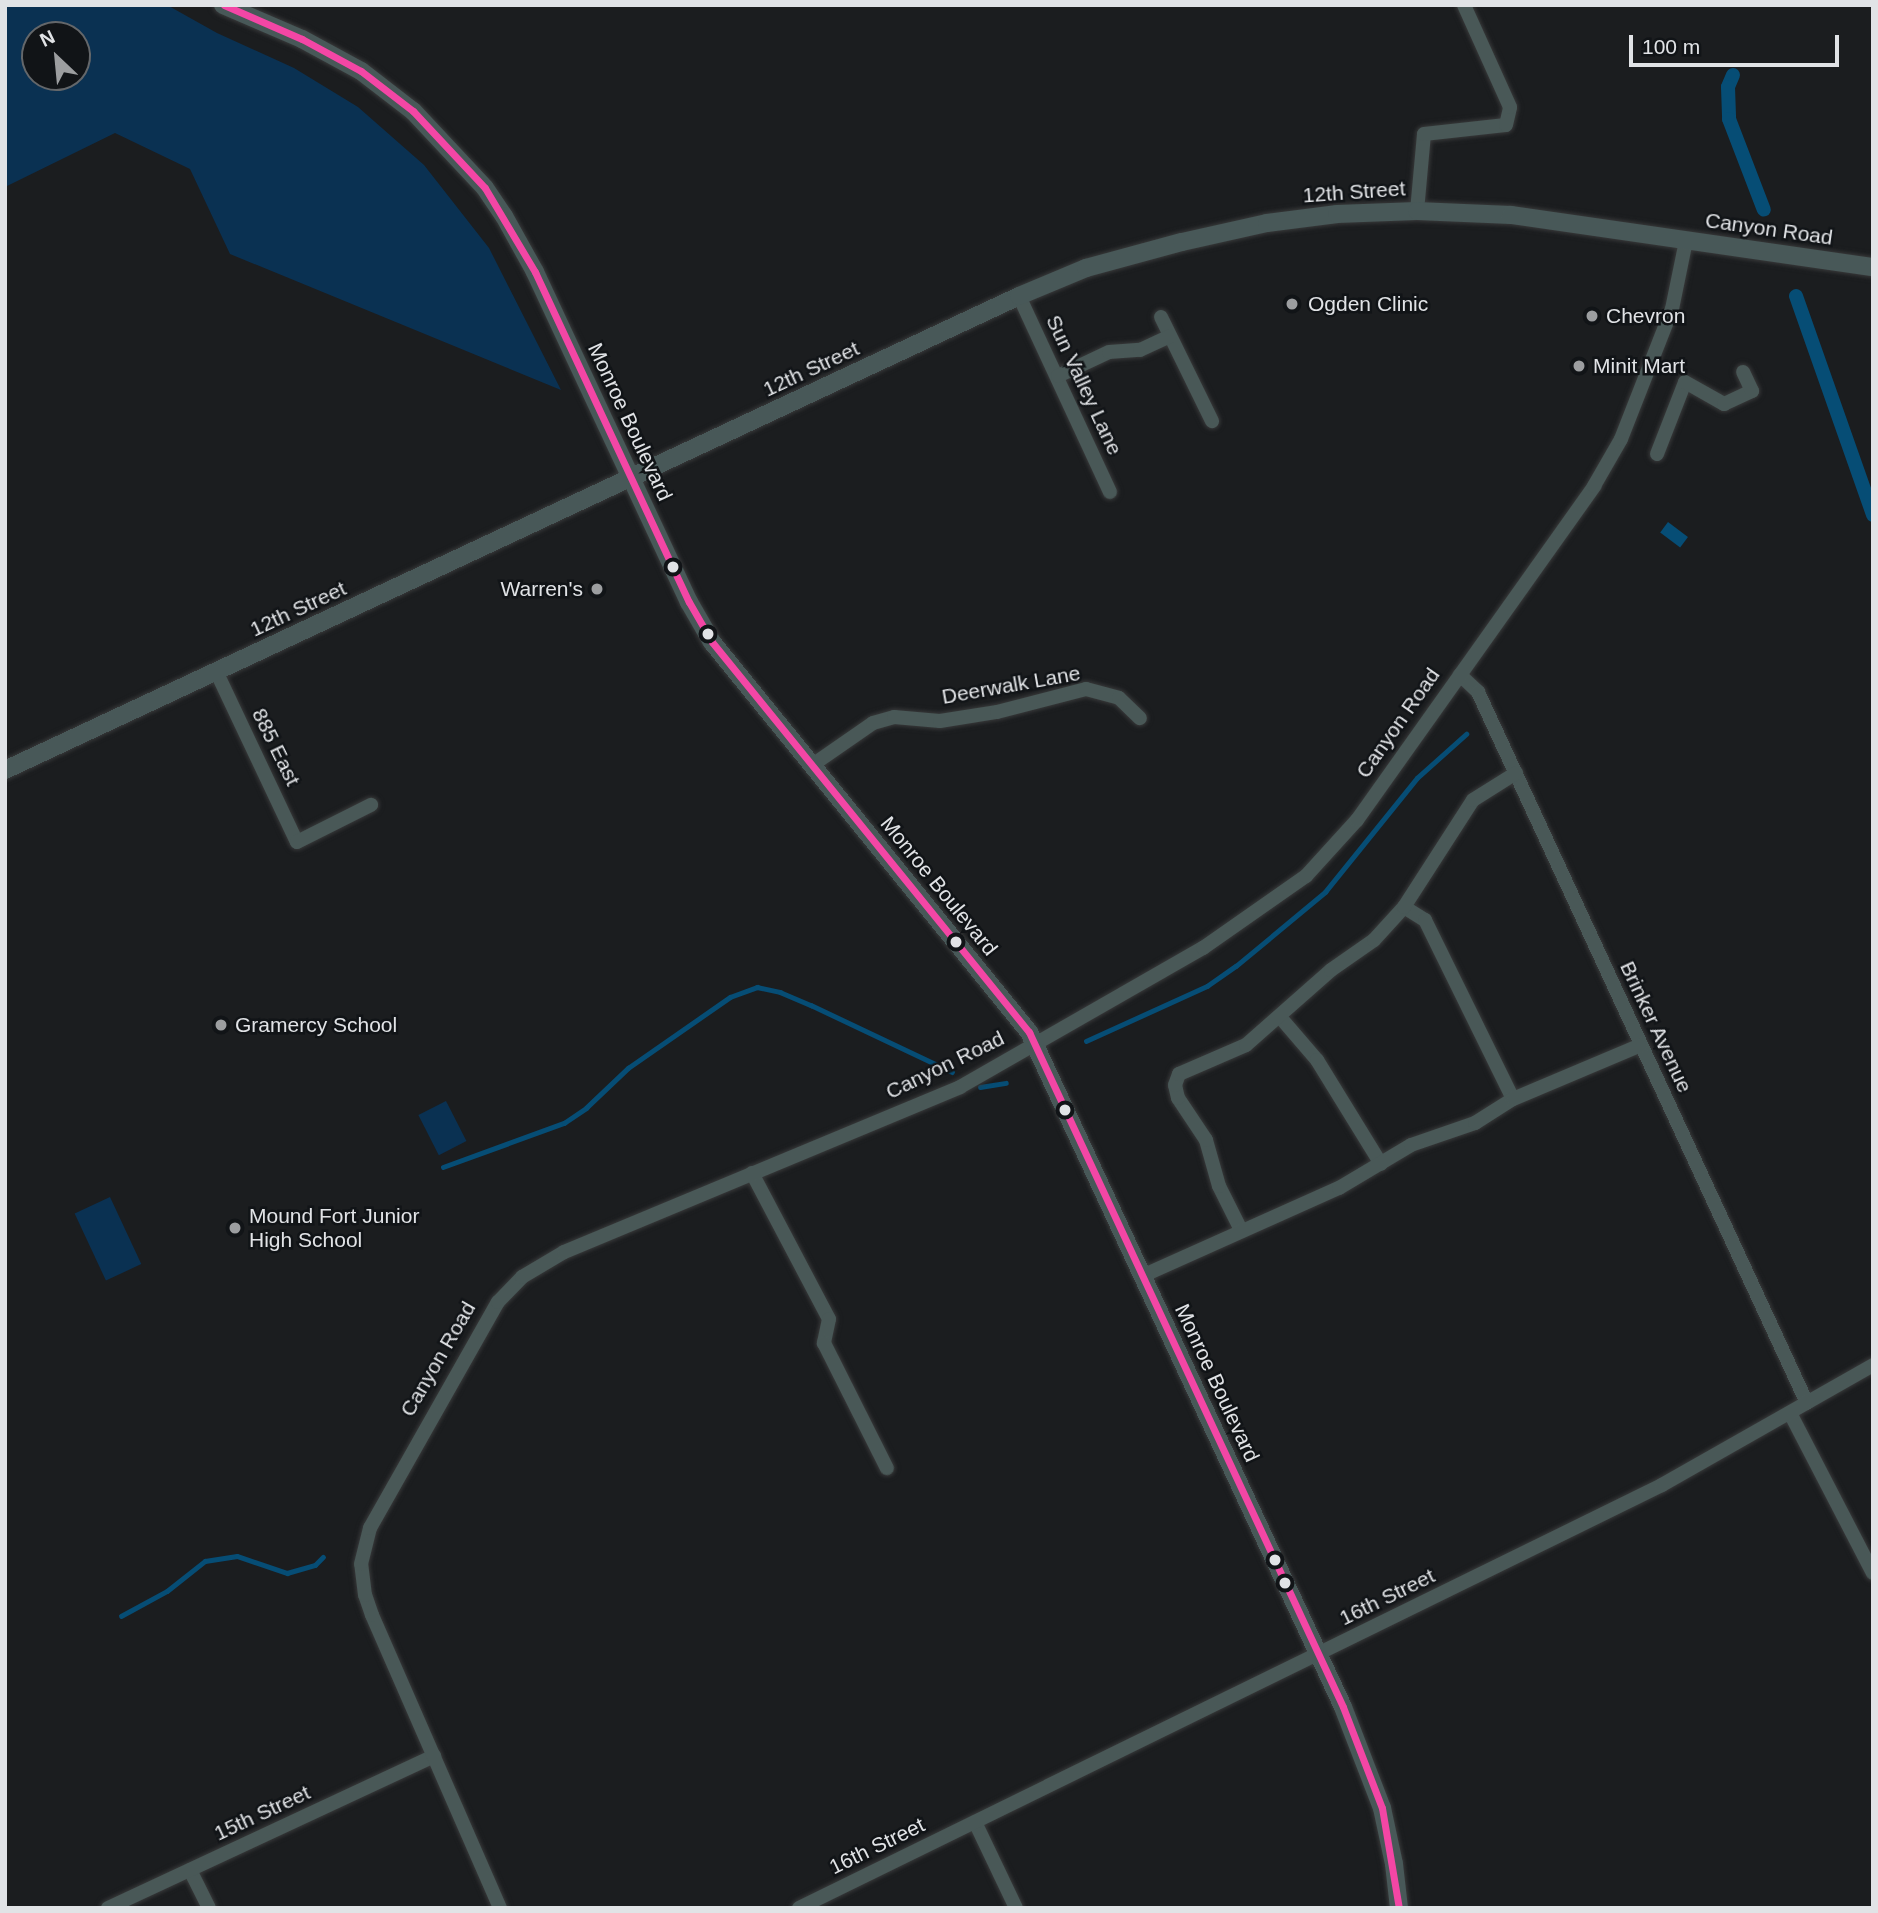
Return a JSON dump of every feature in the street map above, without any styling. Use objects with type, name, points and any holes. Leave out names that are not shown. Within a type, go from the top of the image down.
[{"type":"main road","name":"Monroe Boulevard","points":[[223,5],[302,38],[361,71],[413,111],[454,151],[492,197],[516,236],[702,625],[725,660],[1029,1032],[1361,1749],[1382,1808],[1394,1864],[1399,1908]]},
{"type":"main road","name":"12th Street","points":[[5,770],[1019,296],[1086,268],[1267,223],[1336,214],[1417,211],[1511,215],[1686,240]]},
{"type":"main road","name":"Canyon Road","points":[[1686,240],[1873,267]]},
{"type":"street","points":[[1417,211],[1424,134],[1506,125],[1510,107],[1464,5]]},
{"type":"street","name":"Canyon Road","points":[[500,1908],[365,1595],[361,1564],[363,1546],[376,1517],[482,1327],[509,1289],[538,1266],[564,1252],[917,1107],[1035,1046],[1203,948],[1306,876],[1357,820],[1587,496],[1620,439],[1672,309],[1686,240]]},
{"type":"street","name":"Sun Valley Lane","points":[[1019,296],[1110,492]]},
{"type":"street","points":[[1160,317],[1212,421]]},
{"type":"street","points":[[1058,376],[1109,352],[1140,350],[1170,336]]},
{"type":"street","points":[[1657,454],[1685,382],[1724,404],[1752,391],[1743,372]]},
{"type":"street","name":"885 East","points":[[216,671],[297,842],[371,805]]},
{"type":"street","name":"Brinker Avenue","points":[[1460,676],[1478,692],[1807,1403]]},
{"type":"street","name":"Deerwalk Lane","points":[[811,766],[873,723],[894,718],[940,721],[997,712],[1086,689],[1119,698],[1140,718]]},
{"type":"street","points":[[1241,1230],[1219,1186],[1206,1140],[1178,1098],[1175,1085],[1179,1074],[1191,1066],[1246,1045],[1331,970],[1374,940],[1405,906],[1473,800],[1516,773]]},
{"type":"street","points":[[1405,906],[1425,920],[1513,1099]]},
{"type":"street","points":[[1280,1017],[1317,1060],[1381,1164]]},
{"type":"street","points":[[1142,1276],[1339,1188],[1411,1146],[1475,1123],[1513,1099],[1642,1045]]},
{"type":"street","points":[[752,1173],[830,1319],[824,1343],[887,1468]]},
{"type":"street","name":"16th Street","points":[[799,1908],[1662,1485],[1873,1366]]},
{"type":"street","points":[[1790,1413],[1873,1573]]},
{"type":"street","name":"15th Street","points":[[108,1908],[434,1756]]},
{"type":"street","points":[[975,1822],[1017,1908]]},
{"type":"street","points":[[190,1870],[208,1908]]},
{"type":"shaded area","points":[[5,5],[167,5],[217,33],[294,68],[358,107],[424,165],[489,248],[561,390],[230,254],[190,169],[115,133],[5,187]]},
{"type":"shaded area","points":[[1668,522],[1688,537],[1680,547],[1660,532]]},
{"type":"shaded area","points":[[446,1101],[466,1141],[439,1155],[418,1115]]},
{"type":"shaded area","points":[[110,1197],[141,1264],[106,1281],[75,1213]]},
{"type":"waterway","points":[[1733,75],[1728,87],[1729,119],[1764,210]]},
{"type":"waterway","points":[[1796,296],[1873,515]]},
{"type":"waterway","points":[[1086,1041],[1207,986],[1236,966],[1325,892],[1417,778],[1466,734]]},
{"type":"waterway","points":[[443,1167],[564,1123],[586,1108],[628,1068],[730,997],[757,987],[780,992],[811,1005],[952,1072]]},
{"type":"waterway","points":[[980,1087],[1006,1083]]},
{"type":"waterway","points":[[121,1616],[167,1591],[205,1561],[237,1556],[287,1573],[315,1565],[323,1557]]},
{"type":"transit line","points":[[224,5],[302,39],[361,71],[413,111],[485,188],[535,272],[689,602],[712,642],[1029,1032],[1343,1707],[1382,1808],[1399,1908]]},
{"type":"place","name":"Ogden Clinic","points":[[1292,304]]},
{"type":"place","name":"Chevron","points":[[1592,316]]},
{"type":"place","name":"Minit Mart","points":[[1579,366]]},
{"type":"place","name":"Warren's","points":[[597,589]]},
{"type":"place","name":"Gramercy School","points":[[221,1025]]},
{"type":"place","name":"Mound Fort Junior High School","points":[[235,1228]]}]
